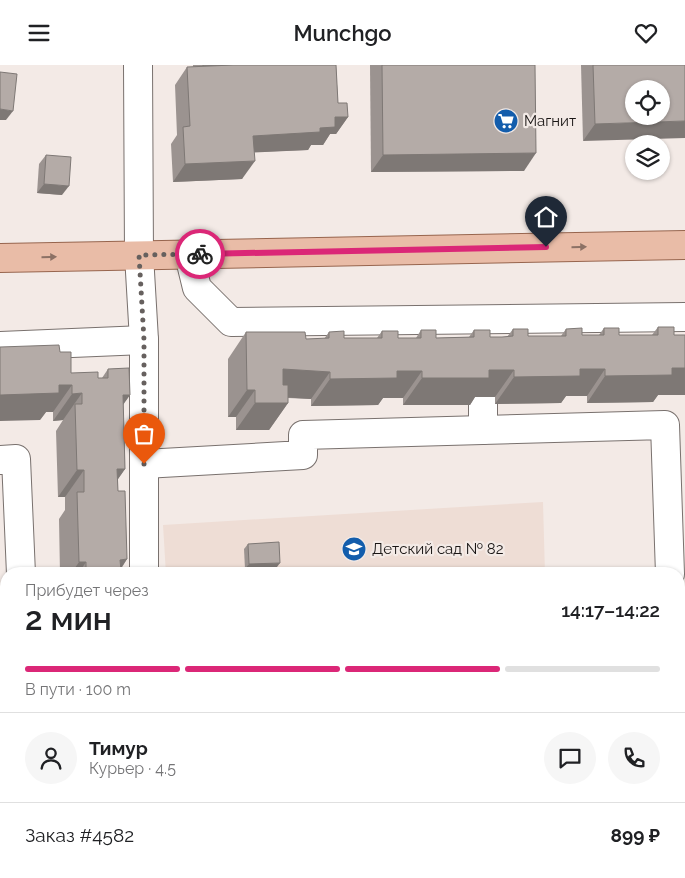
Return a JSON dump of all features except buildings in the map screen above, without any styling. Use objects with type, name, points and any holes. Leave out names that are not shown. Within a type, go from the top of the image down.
[{"type":"main road","points":[[0,258],[685,245]]},
{"type":"street","points":[[138,65],[139,255],[144,340],[144,567]]},
{"type":"street","points":[[189,255],[198,288],[231,322],[685,317]]},
{"type":"street","points":[[482,319],[483,346]]},
{"type":"street","points":[[0,346],[144,340]]},
{"type":"street","points":[[483,397],[483,430]]},
{"type":"street","points":[[144,464],[303,455],[303,435],[665,425],[670,567]]},
{"type":"street","points":[[0,460],[16,459],[21,567]]},
{"type":"shaded area","name":"Детский сад № 82","points":[[543,502],[545,567],[166,567],[163,525]]},
{"type":"way so far","points":[[144,464],[144,340],[139,255],[200,254]]},
{"type":"place","name":"Магнит","points":[[506,121]]},
{"type":"place","name":"Детский сад № 82","points":[[354,549]]},
{"type":"route","points":[[200,254],[546,247]]}]
